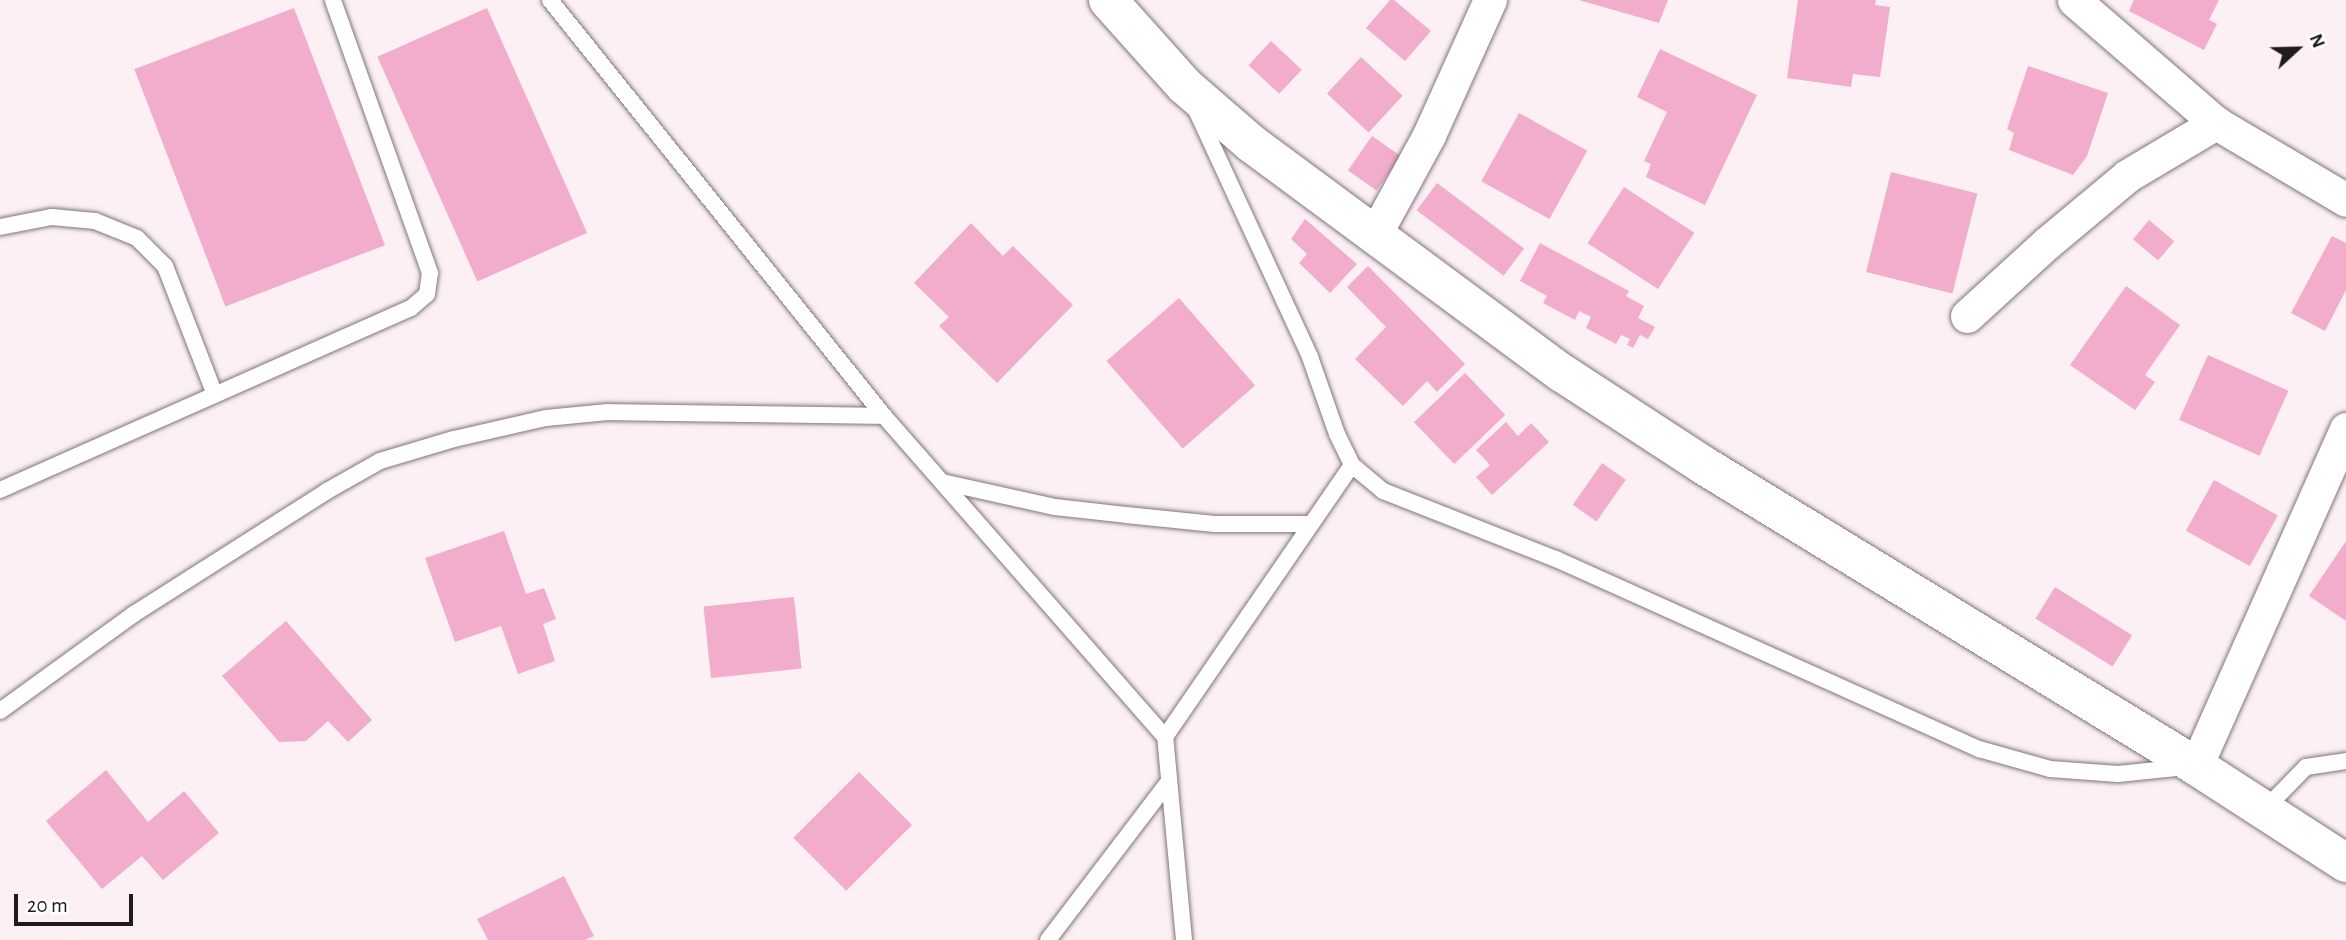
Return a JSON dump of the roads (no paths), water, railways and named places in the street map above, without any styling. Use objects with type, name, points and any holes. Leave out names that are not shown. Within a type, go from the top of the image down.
[{"type":"highway","points":[[1108,0],[1185,86],[1252,144],[1562,373],[1703,465],[2196,766],[2346,863]]},
{"type":"street","points":[[1374,236],[1429,135],[1490,0]]},
{"type":"street","points":[[2074,0],[2216,123],[2346,200]]},
{"type":"street","points":[[1967,316],[2047,243],[2127,176],[2216,123]]},
{"type":"street","points":[[2196,766],[2346,429]]},
{"type":"lane","points":[[0,490],[411,307],[427,294],[430,273],[333,0]]},
{"type":"lane","points":[[550,0],[884,416],[1166,737],[1184,940]]},
{"type":"lane","points":[[1185,86],[1310,357],[1337,434],[1352,464],[1383,491],[1556,559],[1979,749],[2050,769],[2119,774],[2196,766]]},
{"type":"lane","points":[[0,227],[52,217],[95,221],[137,238],[164,266],[215,395]]},
{"type":"lane","points":[[0,711],[134,614],[327,491],[380,461],[454,439],[546,418],[608,412],[884,416]]},
{"type":"lane","points":[[1166,737],[1352,464]]},
{"type":"lane","points":[[942,482],[1055,507],[1114,514],[1215,524],[1311,524]]},
{"type":"lane","points":[[2264,810],[2306,767],[2346,761]]},
{"type":"lane","points":[[1048,940],[1170,781]]}]
